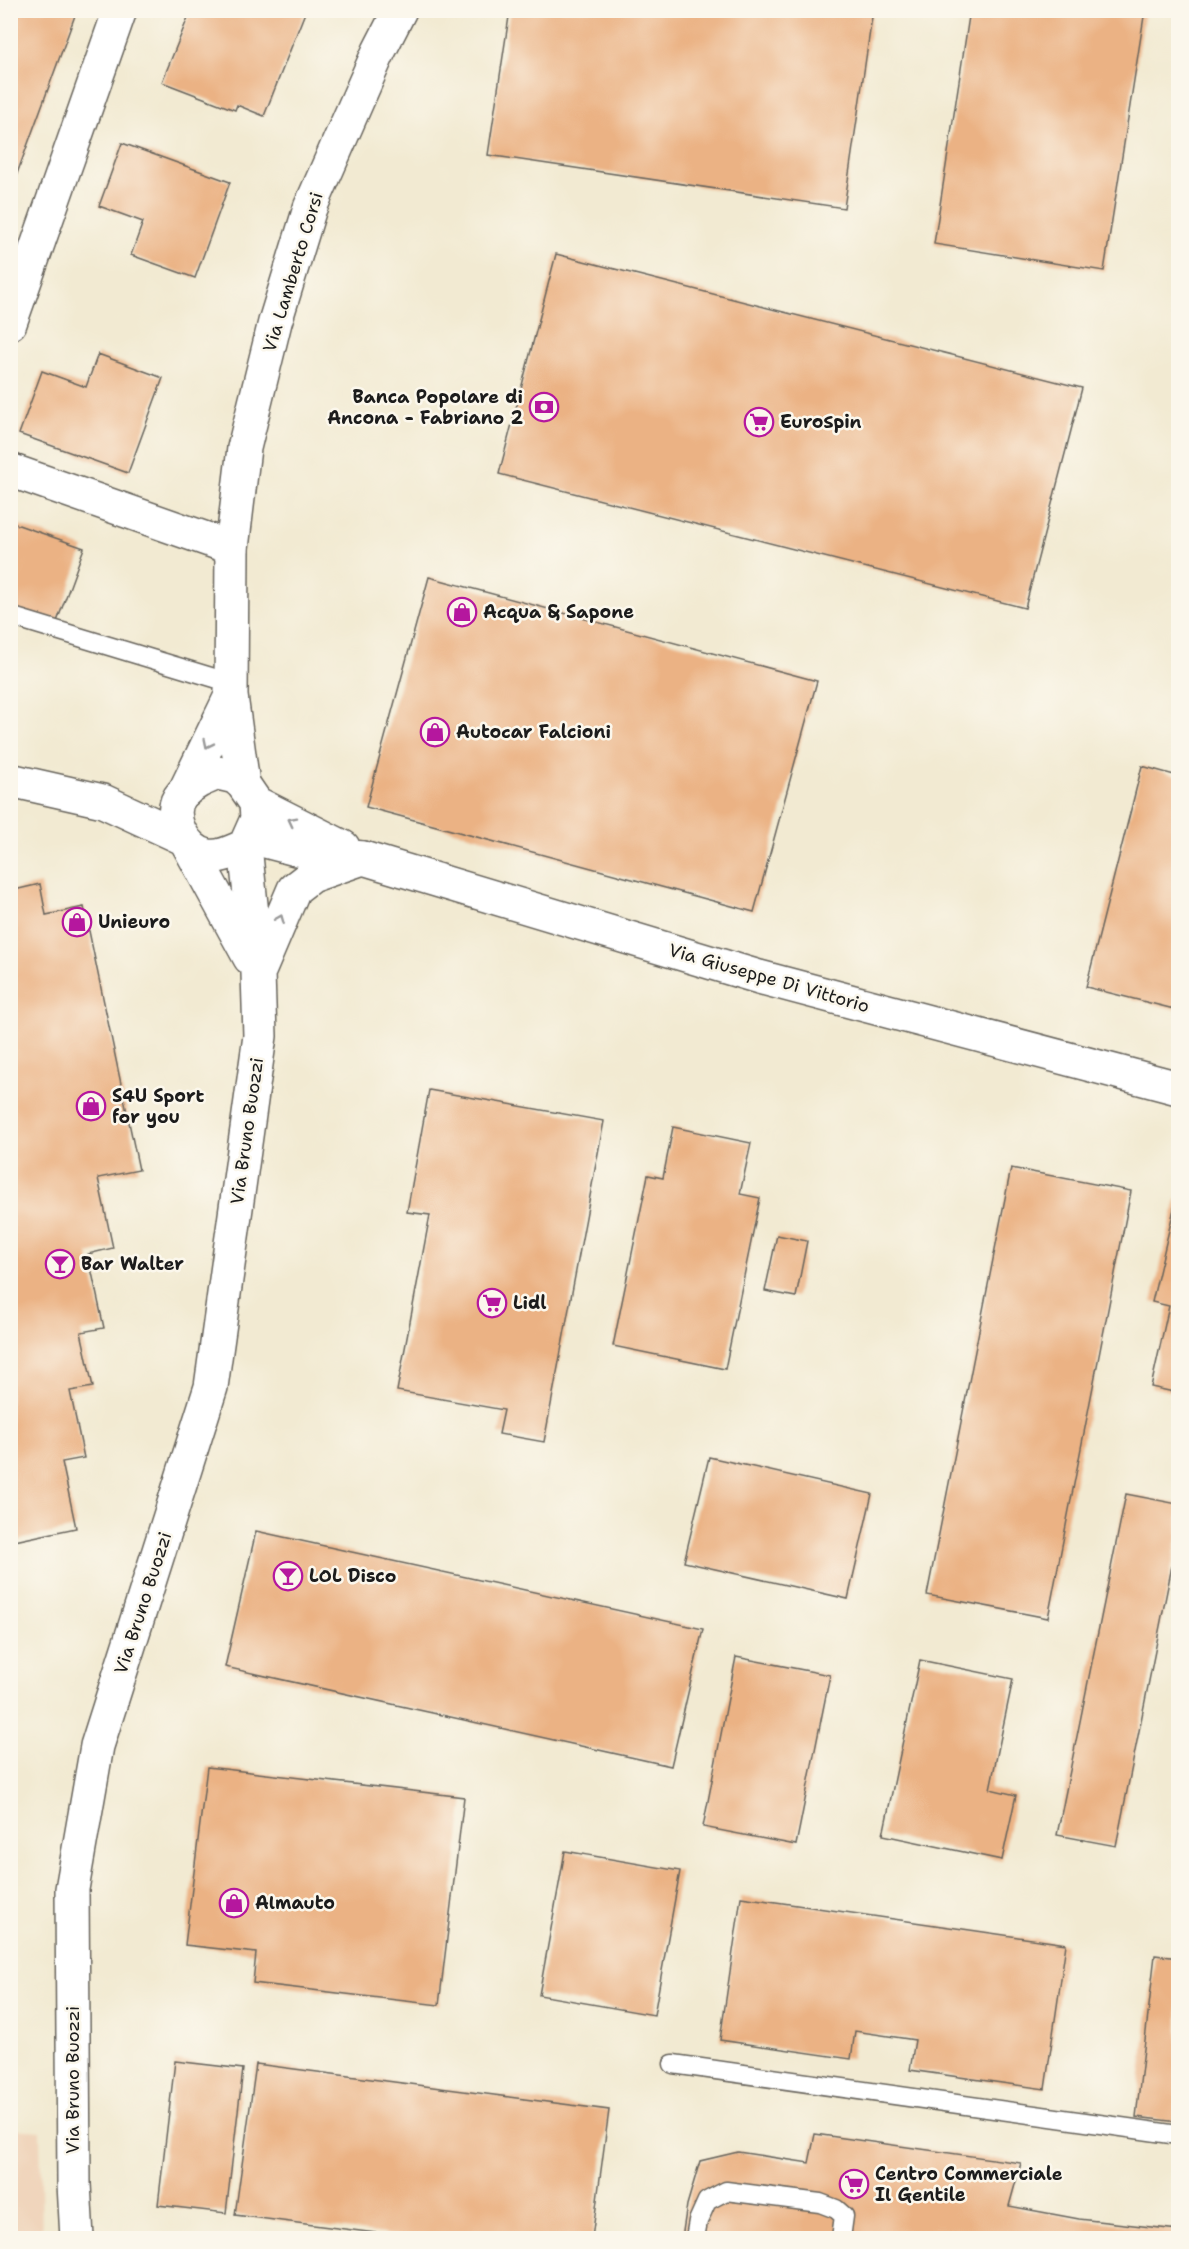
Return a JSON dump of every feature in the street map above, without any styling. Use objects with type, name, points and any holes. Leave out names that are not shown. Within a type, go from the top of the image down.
[{"type":"street","points":[[10,323],[120,10]]},
{"type":"street","name":"Via Lamberto Corsi","points":[[250,793],[231,690],[232,548],[244,448],[275,322],[310,208],[379,51],[400,10]]},
{"type":"street","points":[[10,470],[232,548]]},
{"type":"street","name":"Via Lamberto Corsi","points":[[183,793],[231,690]]},
{"type":"street","name":"Via Giuseppe Di Vittorio","points":[[103,801],[183,793],[200,780],[218,773],[235,777],[250,793],[363,858]]},
{"type":"street","name":"Via Giuseppe Di Vittorio","points":[[10,780],[103,801],[186,842],[208,856],[217,856],[248,841],[363,858],[759,977],[1179,1088]]},
{"type":"street","points":[[183,793],[176,810],[177,825],[186,842]]},
{"type":"street","points":[[248,841],[257,819],[250,793]]},
{"type":"street","name":"Via Bruno Buozzi","points":[[77,2238],[74,2184],[72,1889],[97,1746],[211,1387],[260,1036],[258,973],[248,841]]},
{"type":"street","name":"Via Bruno Buozzi","points":[[186,842],[258,973]]},
{"type":"street","name":"Via Bruno Buozzi","points":[[258,973],[294,889],[311,876],[363,858]]},
{"type":"lane","points":[[10,616],[231,690]]},
{"type":"lane","points":[[673,2064],[1179,2135]]},
{"type":"lane","points":[[695,2238],[698,2221],[707,2201],[726,2191],[820,2203],[836,2209],[844,2216],[841,2238]]},
{"type":"shaded area","points":[[11,2129],[40,2131],[42,2238],[11,2238]]},
{"type":"building","points":[[10,10],[77,10],[11,190],[10,190]]},
{"type":"building","points":[[191,10],[306,10],[264,116],[237,105],[235,110],[162,82]]},
{"type":"building","points":[[510,10],[873,10],[844,208],[488,155]]},
{"type":"building","points":[[970,10],[1145,10],[1104,271],[934,244]]},
{"type":"building","points":[[122,143],[230,182],[195,278],[131,255],[143,222],[99,206]]},
{"type":"building","name":"EuroSpin","points":[[556,254],[1082,388],[1025,608],[499,474]]},
{"type":"building","points":[[98,354],[163,378],[128,473],[19,434],[42,371],[86,387]]},
{"type":"building","points":[[10,522],[84,548],[55,627],[10,611]]},
{"type":"building","points":[[429,577],[817,681],[754,912],[366,807]]},
{"type":"building","points":[[1142,766],[1178,776],[1178,1010],[1086,987]]},
{"type":"building","points":[[40,884],[46,915],[84,907],[139,1170],[98,1178],[113,1248],[88,1254],[104,1328],[81,1332],[93,1387],[70,1391],[84,1458],[62,1462],[76,1528],[10,1542],[10,891]]},
{"type":"building","name":"Lidl","points":[[429,1090],[604,1121],[544,1442],[499,1434],[504,1410],[397,1391],[430,1215],[407,1212]]},
{"type":"building","points":[[673,1127],[751,1143],[740,1194],[760,1198],[725,1369],[613,1346],[648,1175],[663,1178]]},
{"type":"building","points":[[1011,1168],[1131,1191],[1048,1618],[927,1595]]},
{"type":"building","points":[[1178,1192],[1178,1393],[1151,1387],[1169,1306],[1152,1302]]},
{"type":"building","points":[[777,1235],[807,1241],[796,1297],[765,1291]]},
{"type":"building","points":[[709,1457],[872,1494],[848,1599],[684,1562]]},
{"type":"building","points":[[1126,1494],[1178,1504],[1178,1536],[1116,1846],[1057,1835]]},
{"type":"building","points":[[256,1531],[703,1629],[671,1766],[225,1667]]},
{"type":"building","points":[[736,1657],[830,1675],[796,1845],[703,1827]]},
{"type":"building","points":[[920,1660],[1013,1679],[990,1789],[1016,1795],[1002,1860],[883,1835]]},
{"type":"building","points":[[207,1767],[464,1797],[439,2005],[253,1983],[256,1953],[185,1945]]},
{"type":"building","points":[[565,1851],[680,1871],[654,2015],[539,1995]]},
{"type":"building","points":[[741,1897],[1066,1944],[1045,2089],[910,2070],[915,2040],[855,2031],[851,2059],[720,2040]]},
{"type":"building","points":[[1155,1955],[1178,1958],[1178,2122],[1136,2117]]},
{"type":"building","points":[[175,2061],[243,2069],[226,2213],[158,2205]]},
{"type":"building","points":[[256,2064],[609,2110],[592,2238],[415,2238],[235,2215]]},
{"type":"building","name":"Centro Commerciale Il Gentile","points":[[815,2134],[1021,2163],[1009,2206],[1079,2219],[1178,2230],[1178,2238],[682,2238],[687,2205],[700,2161],[738,2152],[809,2163]]},
{"type":"place","name":"Banca Popolare di Ancona - Fabriano 2","points":[[544,407]]},
{"type":"place","name":"EuroSpin","points":[[759,422]]},
{"type":"place","name":"Acqua & Sapone","points":[[462,612]]},
{"type":"place","name":"Autocar Falcioni","points":[[435,732]]},
{"type":"place","name":"Unieuro","points":[[77,922]]},
{"type":"place","name":"S4U Sport for you","points":[[91,1106]]},
{"type":"place","name":"Bar Walter","points":[[60,1264]]},
{"type":"place","name":"Lidl","points":[[492,1303]]},
{"type":"place","name":"LOL Disco","points":[[288,1576]]},
{"type":"place","name":"Almauto","points":[[234,1903]]},
{"type":"place","name":"Centro Commerciale Il Gentile","points":[[854,2184]]}]
